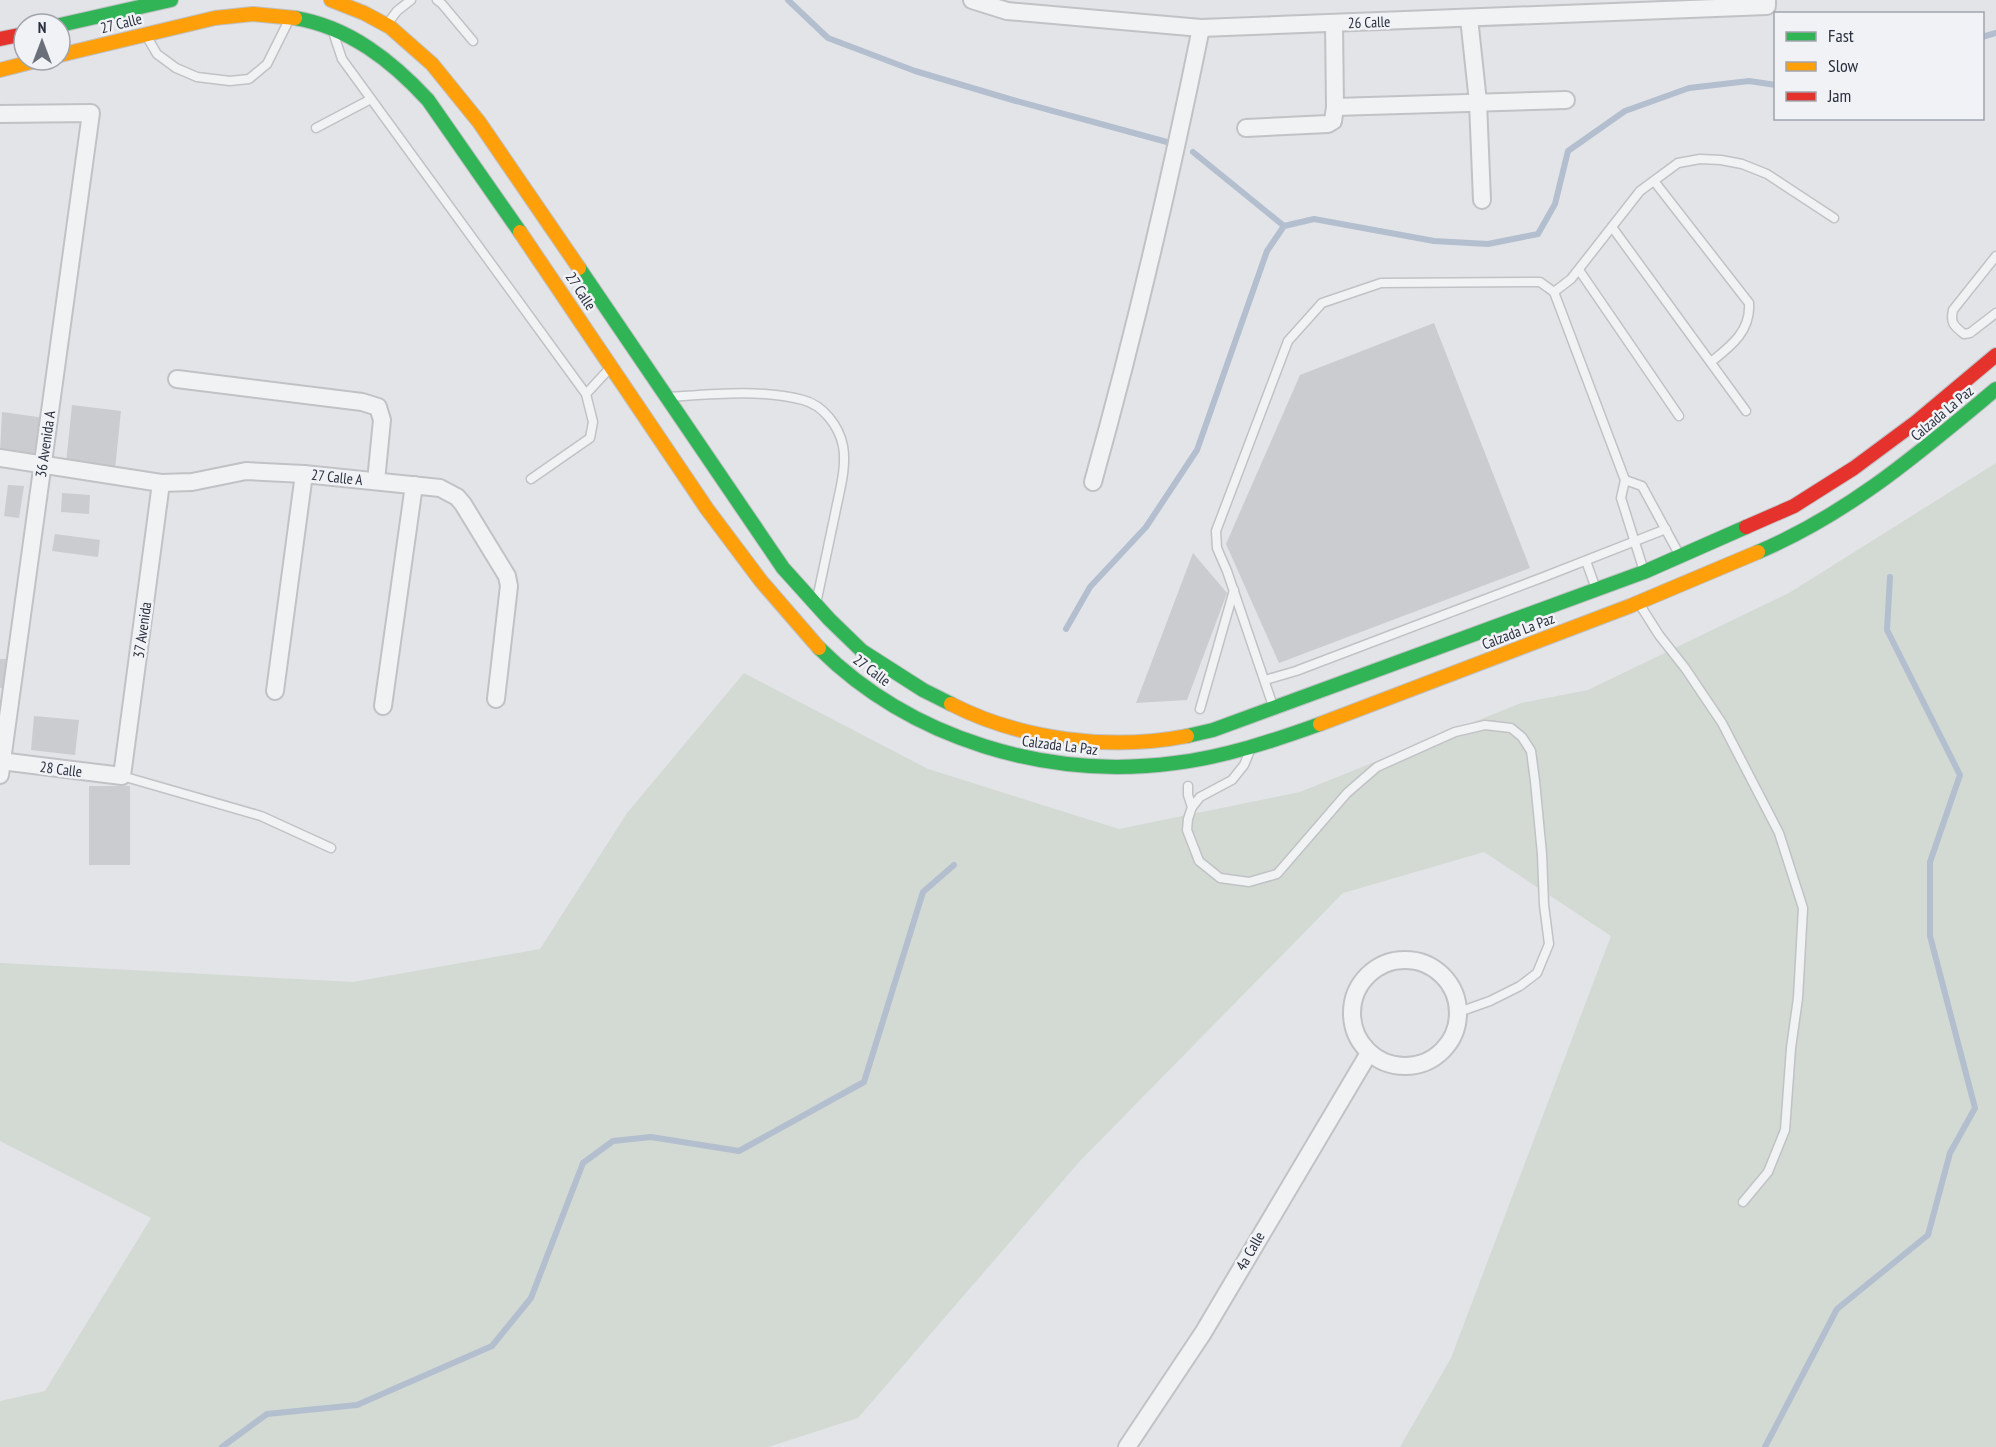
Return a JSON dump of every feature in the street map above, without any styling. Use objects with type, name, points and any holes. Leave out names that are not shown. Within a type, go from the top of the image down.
[{"type":"main road","name":"27 Calle","points":[[72,22],[171,0]]},
{"type":"main road","name":"27 Calle","points":[[331,0],[375,18],[410,43],[447,80],[668,397],[783,568],[816,606],[859,649],[908,682],[950,706],[1009,728]]},
{"type":"main road","name":"27 Calle","points":[[72,52],[207,19],[253,14],[290,17],[331,28],[385,57],[413,82],[428,100],[506,208],[681,474],[803,633],[852,678],[893,706],[930,726],[1002,753]]},
{"type":"main road","name":"Calzada La Paz","points":[[1009,728],[1087,741],[1123,742],[1168,740],[1214,730],[1644,572],[1794,506],[1854,468],[1916,422],[1996,355]]},
{"type":"main road","name":"Calzada La Paz","points":[[1002,753],[1066,765],[1137,767],[1180,762],[1268,743],[1671,590],[1813,527],[1895,473],[1996,389]]},
{"type":"street","name":"26 Calle","points":[[975,0],[1007,11],[1201,28],[1469,18],[1684,5],[1767,3]]},
{"type":"street","points":[[1469,18],[1478,102],[1482,200]]},
{"type":"street","points":[[1246,128],[1333,122],[1335,107],[1334,23]]},
{"type":"street","points":[[1093,482],[1126,364],[1181,128],[1201,28]]},
{"type":"street","points":[[1335,107],[1566,100]]},
{"type":"street","name":"36 Avenida A","points":[[0,114],[90,114],[1,766]]},
{"type":"street","points":[[177,379],[362,402],[378,407],[382,420],[376,481]]},
{"type":"street","name":"27 Calle A","points":[[0,458],[161,483],[192,482],[246,471],[304,474],[440,488],[456,497],[469,513],[507,576],[509,586],[496,699]]},
{"type":"street","points":[[275,691],[304,474]]},
{"type":"street","name":"37 Avenida","points":[[122,776],[161,483]]},
{"type":"street","points":[[384,706],[414,485]]},
{"type":"street","name":"28 Calle","points":[[1,766],[122,776]]},
{"type":"street","points":[[1400,959],[1418,961],[1434,968],[1447,980],[1456,995],[1459,1012],[1456,1030],[1448,1045],[1435,1057],[1419,1065],[1401,1066],[1384,1062],[1369,1053],[1358,1039],[1352,1022],[1352,1005],[1357,988],[1368,974],[1383,964],[1400,959]]},
{"type":"street","name":"4a Calle","points":[[1127,1447],[1203,1333],[1369,1053]]},
{"type":"lane","points":[[386,26],[397,11],[411,0]]},
{"type":"lane","points":[[437,0],[473,41]]},
{"type":"lane","points":[[146,34],[157,54],[176,68],[197,77],[230,81],[249,79],[267,64],[290,17]]},
{"type":"lane","points":[[331,28],[342,59],[586,394],[593,422],[590,438],[531,479]]},
{"type":"lane","points":[[316,128],[371,99]]},
{"type":"lane","points":[[1554,292],[1571,279],[1640,191],[1678,164],[1700,159],[1721,160],[1767,174],[1834,218]]},
{"type":"lane","points":[[1654,181],[1749,303],[1748,323],[1739,337],[1711,362]]},
{"type":"lane","points":[[1612,227],[1746,411]]},
{"type":"lane","points":[[1996,256],[1953,310],[1951,319],[1953,326],[1964,334],[1970,333],[1996,313]]},
{"type":"lane","points":[[1578,270],[1679,416]]},
{"type":"lane","points":[[1274,708],[1234,589],[1217,548],[1216,531],[1288,341],[1322,303],[1381,283],[1540,282],[1554,292],[1625,480],[1621,498],[1644,572]]},
{"type":"lane","points":[[586,394],[611,367]]},
{"type":"lane","points":[[668,397],[754,393],[802,400],[814,404],[823,411],[837,428],[843,447],[841,484],[816,606]]},
{"type":"lane","points":[[1625,480],[1642,486],[1681,557]]},
{"type":"lane","points":[[1265,680],[1296,671],[1666,529]]},
{"type":"lane","points":[[1586,561],[1596,589]]},
{"type":"lane","points":[[1200,708],[1234,589]]},
{"type":"lane","points":[[1638,602],[1722,723],[1779,834],[1803,908],[1798,998],[1791,1048],[1785,1130],[1768,1172],[1743,1202]]},
{"type":"lane","points":[[1251,747],[1239,773],[1232,780],[1200,797],[1192,807],[1187,830],[1199,861],[1220,878],[1249,882],[1277,874],[1347,794],[1377,766],[1455,732],[1485,725],[1511,728],[1522,737],[1531,752],[1549,944],[1537,973],[1520,986],[1490,1001],[1459,1012]]},
{"type":"lane","points":[[122,776],[261,816],[331,848]]},
{"type":"lane","points":[[1188,786],[1192,807]]},
{"type":"shaded area","points":[[1996,463],[1996,1447],[1400,1447],[1451,1358],[1611,936],[1484,852],[1343,893],[1079,1162],[858,1418],[768,1447],[0,1447],[0,1401],[45,1391],[151,1218],[0,1141],[0,963],[353,982],[540,949],[627,813],[744,673],[928,769],[1119,829],[1300,792],[1521,703],[1588,690],[1789,593]]},
{"type":"building","points":[[1434,323],[1530,568],[1279,663],[1226,544],[1300,375]]},
{"type":"building","points":[[72,405],[121,411],[115,469],[66,463]]},
{"type":"building","points":[[2,412],[45,418],[41,451],[31,457],[0,452]]},
{"type":"building","points":[[8,485],[24,486],[19,518],[4,516]]},
{"type":"building","points":[[62,493],[90,495],[89,514],[61,512]]},
{"type":"building","points":[[55,534],[100,540],[98,557],[52,551]]},
{"type":"building","points":[[1193,553],[1227,593],[1187,700],[1136,703]]},
{"type":"building","points":[[0,659],[6,659],[3,688],[0,688]]},
{"type":"building","points":[[34,716],[79,720],[75,755],[31,750]]},
{"type":"building","points":[[89,786],[130,786],[130,865],[89,865]]},
{"type":"waterway","points":[[788,0],[828,38],[915,71],[1167,142]]},
{"type":"waterway","points":[[1984,36],[1996,33]]},
{"type":"waterway","points":[[1066,629],[1090,587],[1146,527],[1197,450],[1267,251],[1284,226],[1314,219],[1434,241],[1488,244],[1538,234],[1555,204],[1568,151],[1625,111],[1689,88],[1749,81],[1774,85]]},
{"type":"waterway","points":[[1193,152],[1284,226]]},
{"type":"waterway","points":[[1765,1447],[1837,1309],[1928,1235],[1950,1153],[1975,1108],[1930,936],[1930,862],[1960,775],[1887,630],[1890,577]]},
{"type":"waterway","points":[[222,1447],[267,1414],[357,1405],[492,1346],[531,1298],[583,1163],[613,1141],[651,1137],[739,1151],[864,1082],[923,892],[954,865]]},
{"type":"traffic: fast","points":[[72,22],[171,0]]},
{"type":"traffic: fast","points":[[295,18],[334,29],[368,48],[400,72],[428,100],[520,232]]},
{"type":"traffic: fast","points":[[579,268],[783,568],[829,619],[862,651],[923,690],[951,704]]},
{"type":"traffic: fast","points":[[1758,552],[1792,536],[1854,500],[1912,458],[1996,389]]},
{"type":"traffic: fast","points":[[1187,736],[1213,730],[1644,572],[1746,527]]},
{"type":"traffic: fast","points":[[819,648],[855,680],[895,707],[938,729],[984,746],[1030,758],[1078,765],[1127,767],[1175,763],[1248,748],[1320,724]]},
{"type":"traffic: slow","points":[[331,0],[364,13],[390,27],[432,64],[479,122],[579,268]]},
{"type":"traffic: slow","points":[[72,52],[215,18],[253,14],[295,18]]},
{"type":"traffic: slow","points":[[0,70],[12,67]]},
{"type":"traffic: slow","points":[[520,232],[707,509],[761,581],[819,648]]},
{"type":"traffic: slow","points":[[1320,724],[1630,606],[1758,552]]},
{"type":"traffic: slow","points":[[951,704],[1007,726],[1066,739],[1127,742],[1187,736]]},
{"type":"traffic: jam","points":[[0,39],[12,36]]},
{"type":"traffic: jam","points":[[1746,527],[1794,506],[1854,468],[1916,422],[1996,355]]}]
